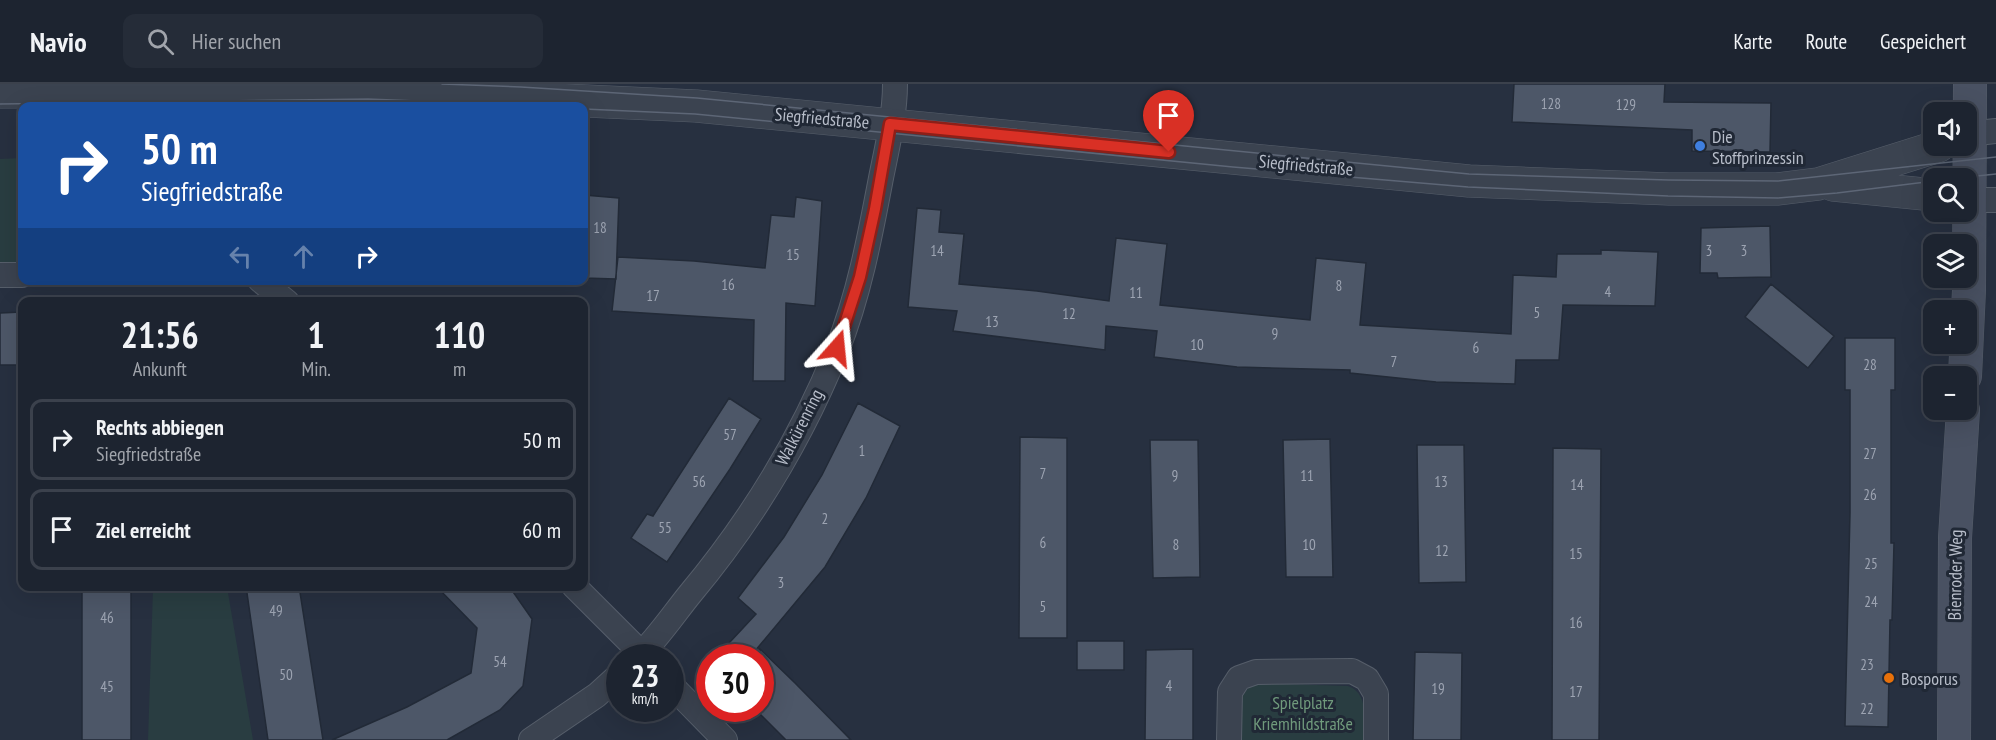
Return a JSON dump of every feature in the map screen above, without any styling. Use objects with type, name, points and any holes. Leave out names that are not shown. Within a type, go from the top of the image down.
[{"type":"main road","points":[[1970,84],[1973,102]]},
{"type":"main road","points":[[1966,366],[1976,222]]},
{"type":"main road","name":"Bienroder Weg","points":[[1954,740],[1955,538],[1962,420]]},
{"type":"street","name":"Walkürenring","points":[[651,644],[751,515],[783,462],[808,414],[837,348],[860,277],[875,209],[895,84]]},
{"type":"street","name":"Siegfriedstraße","points":[[0,92],[159,88],[220,99],[368,91],[520,96],[696,106],[1468,181],[1669,189],[1777,189],[1818,184],[1923,151]]},
{"type":"street","name":"Siegfriedstraße","points":[[1818,184],[1923,194]]},
{"type":"street","points":[[0,275],[18,275]]},
{"type":"street","points":[[266,285],[281,297]]},
{"type":"street","points":[[579,591],[630,644]]},
{"type":"street","points":[[1229,740],[1230,692],[1239,678],[1256,672],[1352,672],[1367,679],[1376,694],[1376,740]]},
{"type":"street","points":[[531,740],[606,687]]},
{"type":"street","points":[[684,698],[725,740]]},
{"type":"green space","points":[[18,158],[18,265],[0,265],[0,159]]},
{"type":"green space","points":[[153,591],[228,591],[253,740],[148,740]]},
{"type":"green space","name":"Spielplatz Kriemhildstraße","points":[[1255,683],[1348,686],[1360,695],[1362,701],[1364,740],[1240,740],[1241,701],[1248,688]]},
{"type":"building","points":[[1514,84],[1665,84],[1664,102],[1771,103],[1770,152],[1692,151],[1692,130],[1512,122]]},
{"type":"building","points":[[588,195],[619,198],[616,279],[588,278]]},
{"type":"building","points":[[796,197],[822,201],[815,306],[786,303],[785,381],[753,381],[754,320],[612,311],[618,257],[765,268],[771,215],[794,217]]},
{"type":"building","points":[[917,208],[941,210],[939,232],[964,234],[959,284],[1037,291],[1109,301],[1116,238],[1167,244],[1160,305],[1310,320],[1316,258],[1366,263],[1360,325],[1511,334],[1513,275],[1556,277],[1557,254],[1601,254],[1601,250],[1658,252],[1655,306],[1563,305],[1559,360],[1516,360],[1515,384],[1436,382],[1350,373],[1350,370],[1237,367],[1154,357],[1157,331],[1106,326],[1105,350],[953,331],[957,311],[908,307]]},
{"type":"building","points":[[1770,226],[1771,277],[1718,278],[1717,273],[1700,273],[1701,228]]},
{"type":"building","points":[[1771,284],[1834,336],[1808,368],[1745,317]]},
{"type":"building","points":[[18,312],[18,365],[0,365],[0,313]]},
{"type":"building","points":[[1845,338],[1895,338],[1895,390],[1891,390],[1891,543],[1894,543],[1888,727],[1845,726],[1850,513],[1850,390],[1845,390]]},
{"type":"building","points":[[729,398],[761,419],[667,562],[631,538],[647,514],[653,516]]},
{"type":"building","points":[[858,403],[900,426],[866,498],[825,567],[761,644],[728,644],[756,614],[738,598],[784,537],[822,475]]},
{"type":"building","points":[[1020,437],[1067,438],[1067,638],[1019,638]]},
{"type":"building","points":[[1330,439],[1333,577],[1286,577],[1283,440]]},
{"type":"building","points":[[1150,440],[1198,440],[1200,577],[1153,578]]},
{"type":"building","points":[[1417,445],[1464,445],[1466,582],[1419,583]]},
{"type":"building","points":[[1553,448],[1601,449],[1599,740],[1552,740]]},
{"type":"building","points":[[82,591],[131,591],[131,740],[82,740]]},
{"type":"building","points":[[247,591],[300,591],[323,740],[268,740]]},
{"type":"building","points":[[441,591],[512,591],[532,619],[523,686],[500,710],[447,740],[332,740],[407,707],[471,673],[477,628]]},
{"type":"building","points":[[1077,641],[1124,641],[1124,670],[1077,670]]},
{"type":"building","points":[[1193,649],[1193,740],[1145,740],[1146,650]]},
{"type":"building","points":[[1415,652],[1462,653],[1461,740],[1413,740]]},
{"type":"building","points":[[774,663],[851,740],[786,740],[768,722],[774,722]]},
{"type":"tram line","points":[[442,84],[697,98],[1469,174],[1778,181],[1996,157]]},
{"type":"tram line","points":[[147,102],[368,99],[442,102]]},
{"type":"tram line","points":[[0,104],[18,104]]},
{"type":"tram line","points":[[588,109],[695,114],[1233,167],[1468,187],[1668,196],[1778,198],[1923,182]]},
{"type":"tram line","points":[[1977,176],[1996,174]]},
{"type":"place","name":"Die Stoffprinzessin","points":[[1700,146]]},
{"type":"place","name":"Bosporus","points":[[1889,678]]},
{"type":"route","points":[[837,348],[860,277],[890,124],[1169,152]]}]
